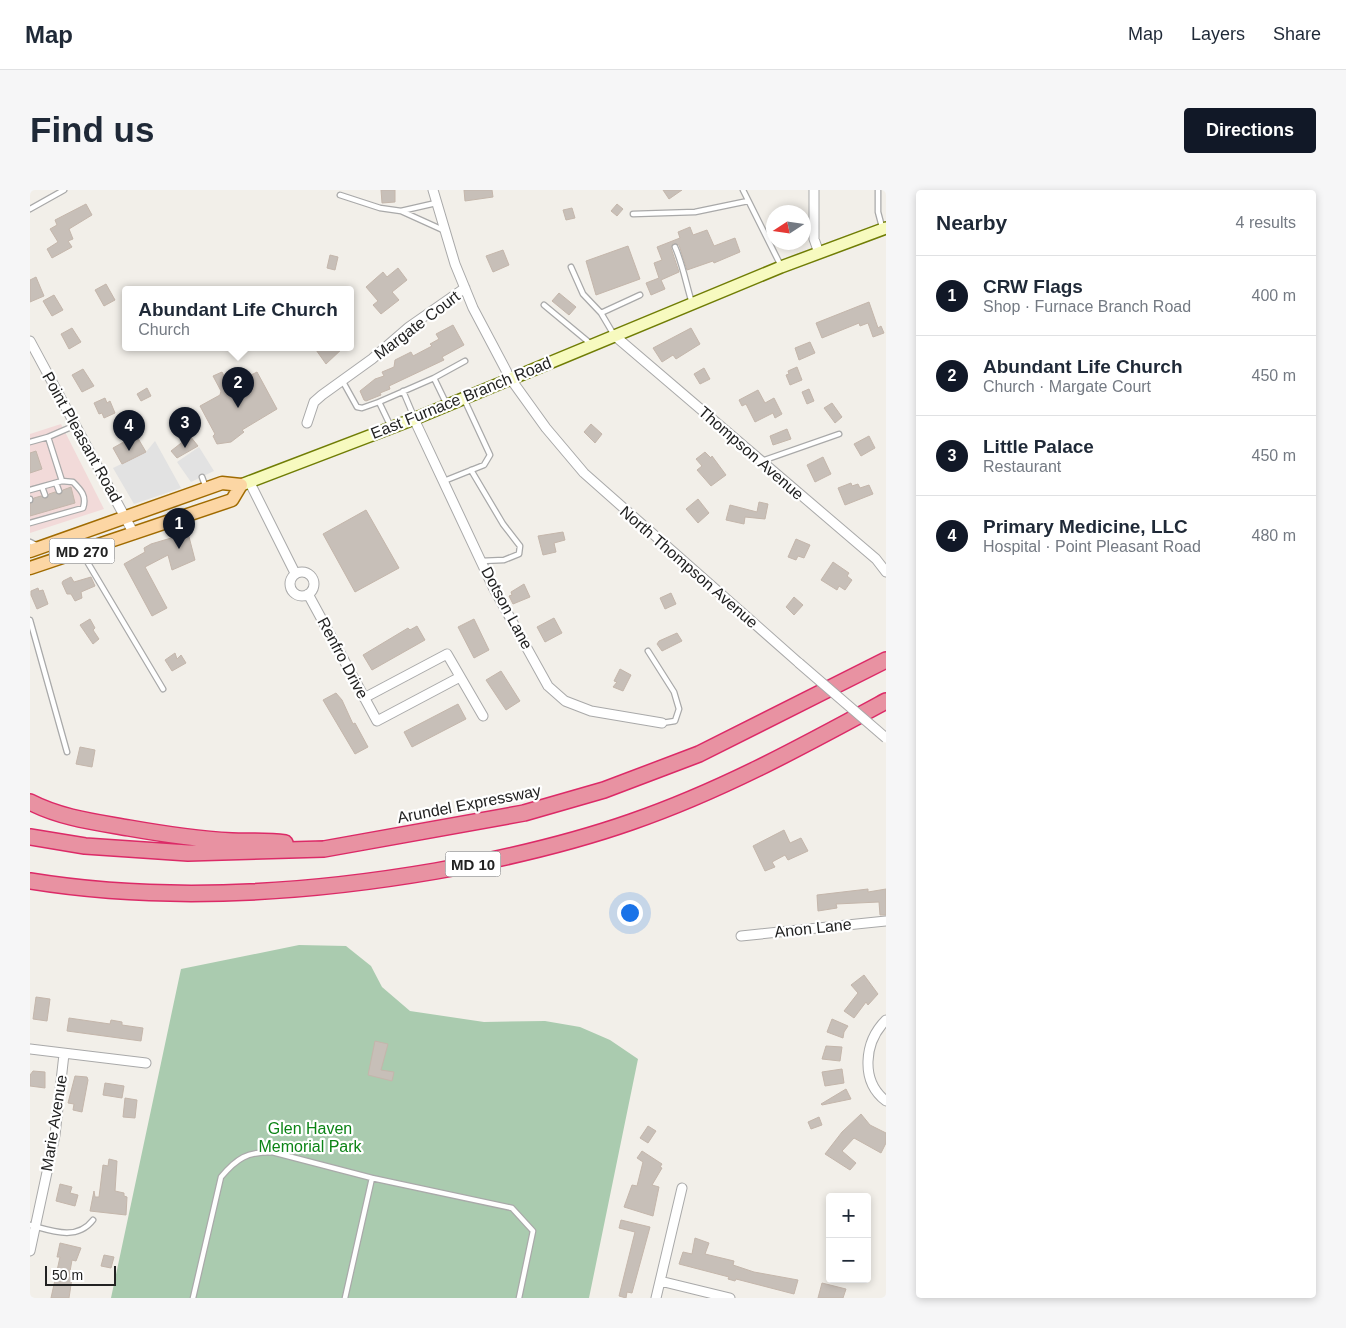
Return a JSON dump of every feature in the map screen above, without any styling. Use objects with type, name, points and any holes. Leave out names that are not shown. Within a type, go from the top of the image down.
[{"type":"highway","name":"Arundel Expressway","points":[[30,837],[85,846],[188,852],[324,849],[524,813],[604,790],[699,754],[886,660]]},
{"type":"highway","name":"MD 10","points":[[30,881],[121,891],[232,894],[391,879],[522,855],[631,822],[690,799],[774,762],[886,701]]},
{"type":"highway","points":[[30,802],[83,821],[172,835],[234,841],[266,840],[324,849]]},
{"type":"main road","name":"East Furnace Branch Road","points":[[34,547],[126,518],[204,483],[245,483],[414,419],[781,267],[884,228]]},
{"type":"main road","name":"MD 270","points":[[30,568],[232,500],[245,483]]},
{"type":"street","name":"North Thompson Avenue","points":[[433,190],[465,288],[510,378],[546,428],[584,474],[886,738]]},
{"type":"street","points":[[814,190],[814,238],[819,253]]},
{"type":"street","name":"Margate Court","points":[[307,423],[314,402],[409,327],[465,288]]},
{"type":"street","name":"Thompson Avenue","points":[[615,336],[876,559],[886,572]]},
{"type":"street","name":"Point Pleasant Road","points":[[31,344],[134,534]]},
{"type":"street","name":"Dotson Lane","points":[[414,419],[481,561],[548,686],[565,701],[591,711],[662,723]]},
{"type":"street","points":[[245,483],[295,573],[290,579],[290,587],[294,593],[301,596],[308,594]]},
{"type":"street","name":"Renfro Drive","points":[[295,573],[303,571],[310,574],[313,588],[308,594],[377,722],[460,677]]},
{"type":"street","points":[[364,698],[447,654],[483,716]]},
{"type":"street","name":"Anon Lane","points":[[741,936],[886,921]]},
{"type":"street","points":[[886,1020],[880,1026],[870,1044],[868,1060],[873,1085],[878,1095],[886,1101]]},
{"type":"street","points":[[30,1049],[146,1063]]},
{"type":"street","name":"Marie Avenue","points":[[30,1250],[32,1226],[55,1134],[64,1054]]},
{"type":"street","points":[[656,1298],[682,1188]]},
{"type":"street","points":[[660,1281],[730,1298]]},
{"type":"lane","points":[[30,209],[64,190]]},
{"type":"lane","points":[[743,190],[781,267]]},
{"type":"lane","points":[[878,190],[878,212],[884,228]]},
{"type":"lane","points":[[340,195],[401,211],[445,230]]},
{"type":"lane","points":[[633,214],[695,212],[748,201]]},
{"type":"lane","points":[[401,211],[436,203]]},
{"type":"lane","points":[[675,247],[683,266],[683,275],[693,305]]},
{"type":"lane","points":[[571,267],[583,294],[601,312],[615,336]]},
{"type":"lane","points":[[601,312],[640,295]]},
{"type":"lane","points":[[544,305],[592,345]]},
{"type":"lane","points":[[342,380],[357,407],[362,408],[434,378],[466,361]]},
{"type":"lane","points":[[434,378],[447,405]]},
{"type":"lane","points":[[403,391],[414,419]]},
{"type":"lane","points":[[444,481],[484,465],[490,454],[463,398]]},
{"type":"lane","points":[[378,402],[391,427]]},
{"type":"lane","points":[[30,442],[48,437],[76,425]]},
{"type":"lane","points":[[761,461],[839,434]]},
{"type":"lane","points":[[48,437],[62,481]]},
{"type":"lane","points":[[471,470],[503,524],[520,546],[519,554],[504,560],[481,561]]},
{"type":"lane","points":[[30,490],[62,481],[72,482],[81,490],[85,501],[83,508],[30,523]]},
{"type":"lane","points":[[56,483],[59,491]]},
{"type":"lane","points":[[42,487],[45,495]]},
{"type":"lane","points":[[65,506],[67,512]]},
{"type":"lane","points":[[50,510],[52,517]]},
{"type":"lane","points":[[36,514],[37,521]]},
{"type":"lane","points":[[82,551],[163,688]]},
{"type":"lane","points":[[30,620],[67,752]]},
{"type":"lane","points":[[648,652],[674,692],[679,709],[674,722],[662,723]]},
{"type":"lane","points":[[193,1298],[221,1177],[234,1161],[255,1152],[272,1152],[372,1178],[512,1208],[533,1231],[519,1298]]},
{"type":"lane","points":[[345,1298],[372,1178]]},
{"type":"lane","points":[[32,1226],[58,1232],[76,1233],[87,1228],[93,1220]]},
{"type":"shaded area","points":[[61,424],[104,509],[30,533],[30,434]]},
{"type":"shaded area","points":[[155,441],[181,488],[134,504],[113,468],[146,452]]},
{"type":"shaded area","points":[[199,447],[214,471],[191,482],[177,462]]},
{"type":"green space","name":"Glen Haven Memorial Park","points":[[299,945],[346,946],[371,966],[382,987],[410,1011],[484,1022],[545,1021],[580,1027],[610,1040],[638,1059],[589,1298],[111,1298],[181,969]]},
{"type":"building","points":[[381,190],[395,190],[395,202],[382,203]]},
{"type":"building","points":[[464,190],[492,190],[493,197],[465,201]]},
{"type":"building","points":[[663,190],[682,190],[669,199]]},
{"type":"building","points":[[86,204],[92,215],[69,229],[73,239],[68,241],[72,247],[52,258],[47,249],[58,242],[50,229],[57,225],[55,220]]},
{"type":"building","points":[[617,204],[623,209],[617,216],[611,211]]},
{"type":"building","points":[[572,208],[575,218],[566,220],[563,210]]},
{"type":"building","points":[[690,227],[693,235],[707,230],[714,246],[735,238],[740,252],[714,263],[713,261],[687,270],[679,245],[673,243],[671,248],[679,272],[661,280],[665,289],[651,295],[646,283],[659,278],[654,263],[662,260],[657,247],[680,238],[678,232]]},
{"type":"building","points":[[628,246],[640,279],[596,295],[586,261]]},
{"type":"building","points":[[503,250],[509,265],[493,272],[486,256]]},
{"type":"building","points":[[330,255],[338,257],[335,270],[327,268]]},
{"type":"building","points":[[398,268],[407,280],[392,292],[399,300],[381,314],[373,305],[378,301],[366,287],[383,272],[387,277]]},
{"type":"building","points":[[36,277],[44,296],[30,302],[30,280]]},
{"type":"building","points":[[106,284],[115,300],[104,306],[95,290]]},
{"type":"building","points":[[559,293],[576,307],[569,315],[552,301]]},
{"type":"building","points":[[54,295],[63,310],[52,316],[43,301]]},
{"type":"building","points":[[869,302],[878,328],[881,326],[884,333],[873,337],[868,323],[860,326],[859,323],[822,338],[816,323]]},
{"type":"building","points":[[453,325],[464,345],[442,357],[444,360],[389,386],[390,389],[380,393],[381,395],[366,401],[364,400],[360,391],[375,379],[384,376],[382,372],[394,367],[395,360],[411,352],[413,356],[432,346],[430,344],[439,339],[436,334]]},
{"type":"building","points":[[72,328],[81,342],[69,349],[61,334]]},
{"type":"building","points":[[691,328],[700,344],[676,359],[673,355],[662,362],[653,348]]},
{"type":"building","points":[[810,342],[815,353],[799,360],[795,348]]},
{"type":"building","points":[[317,351],[340,351],[326,364]]},
{"type":"building","points":[[797,367],[802,380],[790,385],[786,375],[789,374],[788,371]]},
{"type":"building","points":[[704,368],[710,379],[700,384],[694,374]]},
{"type":"building","points":[[83,369],[94,386],[82,392],[72,375]]},
{"type":"building","points":[[222,372],[229,386],[257,372],[277,409],[242,430],[244,432],[231,442],[217,444],[213,436],[215,434],[200,406],[220,395],[221,391],[213,376]]},
{"type":"building","points":[[147,388],[151,396],[141,401],[137,394]]},
{"type":"building","points":[[809,389],[814,401],[807,404],[802,392]]},
{"type":"building","points":[[758,390],[765,403],[774,398],[782,414],[775,418],[773,413],[755,422],[746,404],[742,406],[739,400]]},
{"type":"building","points":[[105,398],[107,403],[110,401],[115,413],[104,418],[102,413],[99,414],[94,403]]},
{"type":"building","points":[[832,403],[842,417],[835,423],[824,408]]},
{"type":"building","points":[[591,424],[602,434],[595,443],[584,432]]},
{"type":"building","points":[[787,429],[791,439],[773,445],[770,436]]},
{"type":"building","points":[[136,435],[146,452],[122,464],[113,448]]},
{"type":"building","points":[[190,436],[198,446],[177,458],[171,451]]},
{"type":"building","points":[[869,436],[875,448],[861,456],[854,444]]},
{"type":"building","points":[[36,451],[42,469],[30,473],[30,453]]},
{"type":"building","points":[[705,452],[711,458],[712,456],[726,475],[711,486],[697,470],[702,466],[696,459]]},
{"type":"building","points":[[823,457],[831,474],[815,482],[807,465]]},
{"type":"building","points":[[851,483],[852,486],[858,484],[860,488],[869,485],[873,494],[845,505],[838,488]]},
{"type":"building","points":[[71,487],[75,503],[30,516],[30,504],[34,498],[41,496],[46,499],[49,494],[55,492],[60,495],[63,490]]},
{"type":"building","points":[[698,499],[709,513],[698,523],[686,509]]},
{"type":"building","points":[[759,502],[768,504],[765,519],[745,517],[744,524],[726,520],[730,505],[757,512]]},
{"type":"building","points":[[366,510],[399,568],[355,592],[323,534]]},
{"type":"building","points":[[563,532],[565,540],[554,543],[556,552],[543,555],[538,536]]},
{"type":"building","points":[[188,533],[195,560],[172,570],[168,555],[145,567],[167,608],[152,616],[124,564],[145,552],[144,548],[151,544]]},
{"type":"building","points":[[796,539],[810,545],[804,558],[798,556],[796,560],[788,557]]},
{"type":"building","points":[[833,562],[849,573],[847,576],[852,580],[845,590],[839,586],[837,590],[821,580]]},
{"type":"building","points":[[71,577],[74,582],[91,577],[95,586],[81,592],[82,598],[75,601],[71,594],[67,594],[62,583]]},
{"type":"building","points":[[524,584],[530,597],[513,604],[509,596],[512,595],[511,592]]},
{"type":"building","points":[[38,588],[39,591],[43,590],[48,604],[37,609],[31,591]]},
{"type":"building","points":[[671,593],[676,604],[665,609],[660,598]]},
{"type":"building","points":[[794,597],[803,605],[794,615],[786,607]]},
{"type":"building","points":[[554,618],[562,633],[545,642],[537,627]]},
{"type":"building","points":[[90,619],[95,628],[93,630],[99,639],[93,644],[80,625]]},
{"type":"building","points":[[474,619],[489,650],[474,658],[458,627]]},
{"type":"building","points":[[417,626],[425,640],[372,670],[363,655],[408,628],[410,630]]},
{"type":"building","points":[[677,633],[682,641],[662,651],[657,644],[659,641]]},
{"type":"building","points":[[175,653],[177,659],[181,655],[186,663],[172,671],[165,660]]},
{"type":"building","points":[[620,669],[631,675],[623,691],[613,687],[617,682],[614,681]]},
{"type":"building","points":[[501,671],[520,701],[506,710],[486,680]]},
{"type":"building","points":[[336,693],[342,700],[353,724],[355,723],[368,747],[355,754],[323,700]]},
{"type":"building","points":[[458,704],[466,719],[412,747],[404,732]]},
{"type":"building","points":[[80,747],[95,750],[92,767],[76,764]]},
{"type":"building","points":[[784,830],[790,843],[801,838],[808,851],[788,860],[785,855],[772,862],[775,867],[765,871],[753,846]]},
{"type":"building","points":[[868,889],[868,892],[886,889],[886,915],[880,915],[879,902],[836,904],[837,908],[818,911],[817,895]]},
{"type":"building","points":[[864,975],[878,994],[868,1005],[866,1002],[854,1018],[844,1011],[858,993],[851,985]]},
{"type":"building","points":[[36,997],[50,999],[47,1021],[33,1019]]},
{"type":"building","points":[[69,1018],[110,1024],[111,1020],[122,1022],[122,1025],[143,1028],[141,1041],[67,1031]]},
{"type":"building","points":[[832,1019],[848,1026],[843,1038],[827,1032]]},
{"type":"building","points":[[375,1041],[388,1044],[381,1070],[394,1072],[392,1081],[368,1075]]},
{"type":"building","points":[[826,1046],[842,1047],[840,1061],[822,1059]]},
{"type":"building","points":[[842,1069],[844,1083],[825,1086],[822,1072]]},
{"type":"building","points":[[33,1071],[45,1072],[45,1088],[30,1086],[30,1075]]},
{"type":"building","points":[[75,1076],[87,1077],[88,1080],[82,1112],[73,1110],[74,1104],[68,1103]]},
{"type":"building","points":[[105,1083],[124,1086],[122,1098],[103,1095]]},
{"type":"building","points":[[846,1089],[851,1099],[821,1104]]},
{"type":"building","points":[[125,1098],[137,1100],[135,1118],[123,1117]]},
{"type":"building","points":[[861,1114],[870,1125],[886,1133],[886,1143],[881,1153],[854,1138],[842,1151],[856,1163],[850,1170],[825,1154],[842,1132]]},
{"type":"building","points":[[819,1117],[822,1125],[811,1129],[808,1122]]},
{"type":"building","points":[[648,1126],[656,1131],[648,1143],[640,1138]]},
{"type":"building","points":[[642,1151],[662,1164],[660,1167],[662,1168],[652,1185],[659,1187],[653,1216],[624,1207],[632,1185],[637,1186],[643,1162],[637,1158]]},
{"type":"building","points":[[109,1159],[117,1161],[115,1191],[124,1193],[124,1196],[127,1197],[126,1215],[90,1211],[94,1191],[95,1197],[99,1197],[103,1165],[108,1166]]},
{"type":"building","points":[[60,1184],[72,1187],[70,1193],[78,1195],[75,1206],[56,1201]]},
{"type":"building","points":[[621,1220],[650,1227],[632,1293],[627,1292],[626,1298],[619,1296],[635,1232],[619,1228]]},
{"type":"building","points":[[695,1238],[709,1243],[705,1254],[734,1261],[733,1265],[754,1272],[798,1280],[794,1294],[736,1279],[735,1281],[728,1279],[729,1277],[679,1264],[683,1252],[692,1254]]},
{"type":"building","points":[[60,1243],[81,1248],[76,1261],[72,1260],[69,1277],[72,1278],[69,1298],[51,1298],[60,1257],[57,1257]]},
{"type":"building","points":[[104,1255],[114,1257],[111,1268],[101,1266]]},
{"type":"building","points":[[822,1283],[846,1289],[843,1298],[818,1298]]},
{"type":"place","name":"Abundant Life Church","points":[[238,408]]},
{"type":"place","name":"Little Palace","points":[[185,448]]},
{"type":"place","name":"Primary Medicine, LLC","points":[[129,451]]},
{"type":"place","name":"CRW Flags","points":[[179,549]]}]
